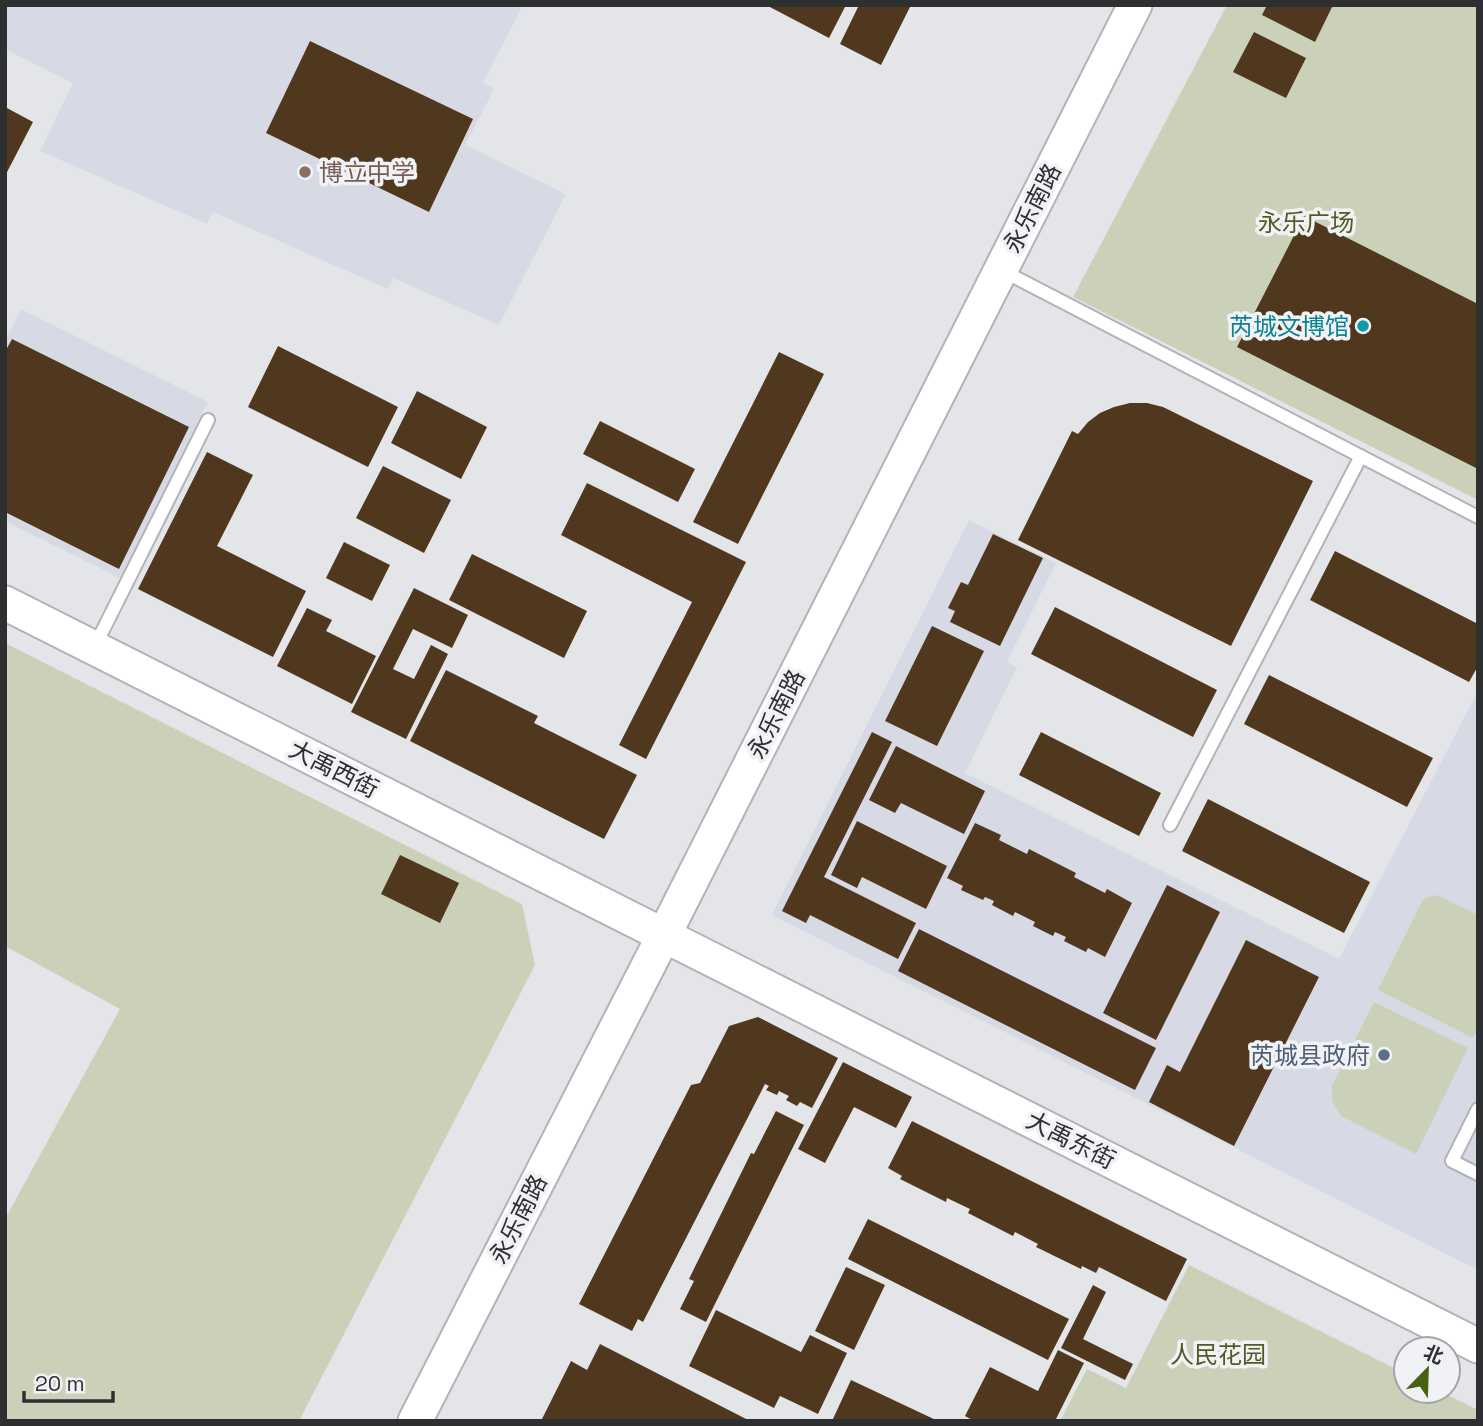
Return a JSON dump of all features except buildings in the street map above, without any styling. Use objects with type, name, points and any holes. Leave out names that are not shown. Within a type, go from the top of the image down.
[{"type":"street","name":"永乐南路","points":[[415,1421],[1135,5]]},
{"type":"street","name":"大禹西街","points":[[5,603],[664,935]]},
{"type":"street","name":"大禹东街","points":[[664,935],[1478,1346]]},
{"type":"lane","points":[[1000,270],[1478,517]]},
{"type":"lane","points":[[94,648],[208,419]]},
{"type":"lane","points":[[1170,825],[1361,456]]},
{"type":"lane","points":[[1478,1109],[1452,1161],[1478,1174]]},
{"type":"shaded area","name":"博立中学","points":[[5,5],[523,5],[483,83],[494,89],[465,145],[566,194],[499,325],[393,278],[388,289],[213,212],[207,224],[40,151],[73,83],[5,49]]},
{"type":"shaded area","points":[[21,309],[208,402],[120,578],[5,521],[5,341]]},
{"type":"shaded area","points":[[969,520],[1056,563],[1007,662],[1017,667],[965,773],[1339,959],[1478,691],[1478,1270],[772,915]]},
{"type":"green space","name":"永乐广场","points":[[1227,5],[1478,5],[1478,500],[1073,297]]},
{"type":"green space","points":[[5,643],[522,904],[535,965],[299,1421],[5,1421],[5,1219],[120,1009],[5,946]]},
{"type":"green space","points":[[1437,895],[1478,915],[1478,1029],[1473,1038],[1378,990],[1423,899]]},
{"type":"green space","points":[[1374,1002],[1468,1048],[1416,1154],[1341,1116],[1332,1101],[1332,1086]]},
{"type":"green space","name":"人民花园","points":[[1189,1265],[1392,1367],[1392,1405],[1462,1405],[1462,1402],[1478,1410],[1478,1421],[1060,1421],[1087,1369],[1126,1388]]},
{"type":"place","name":"博立中学","points":[[305,172]]},
{"type":"place","name":"芮城文博馆","points":[[1363,326]]},
{"type":"place","name":"芮城县政府","points":[[1384,1055]]}]
